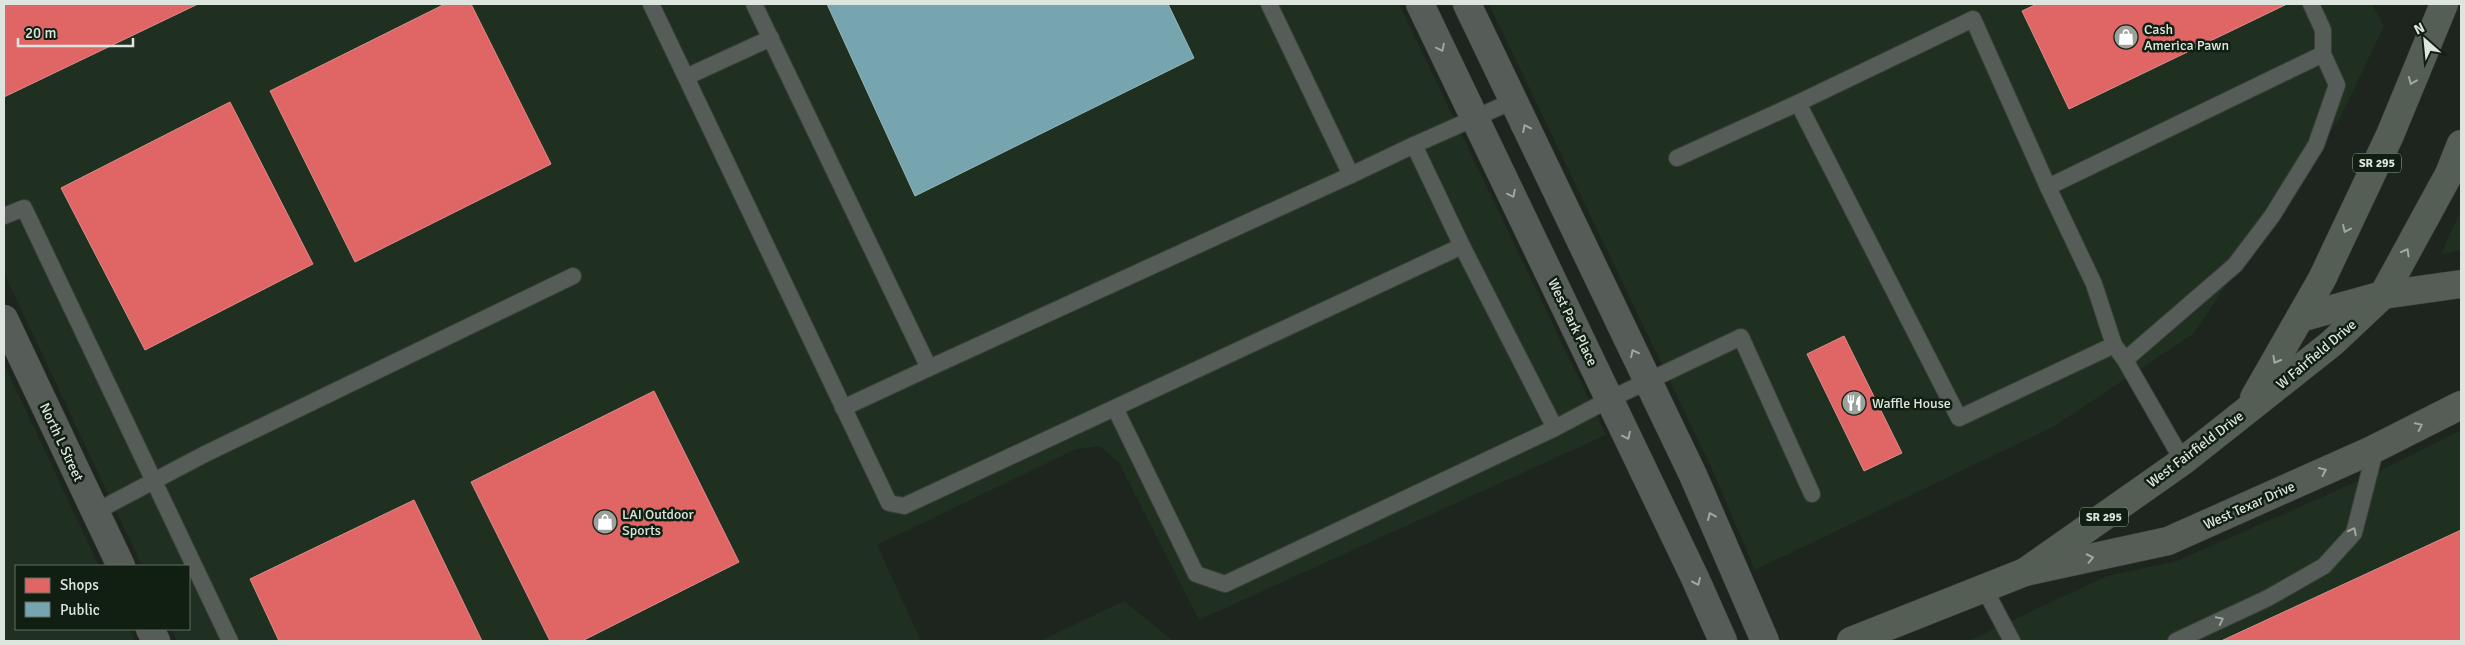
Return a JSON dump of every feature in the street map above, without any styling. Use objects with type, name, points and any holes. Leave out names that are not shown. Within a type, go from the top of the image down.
[{"type":"main road","name":"West Fairfield Drive","points":[[1851,641],[2025,572],[2183,461],[2247,411],[2322,279],[2390,135],[2444,4]]},
{"type":"main road","name":"SR 295","points":[[2382,294],[2449,174],[2461,144]]},
{"type":"main road","points":[[2300,318],[2382,294],[2461,284]]},
{"type":"main road","name":"W Fairfield Drive","points":[[2247,411],[2332,343],[2382,294]]},
{"type":"main road","name":"West Texar Drive","points":[[2025,572],[2168,541],[2376,447],[2461,406]]},
{"type":"street","name":"West Park Place","points":[[1420,4],[1610,399],[1723,641]]},
{"type":"street","points":[[1467,4],[1693,475],[1765,641]]},
{"type":"street","name":"North L Street","points":[[4,319],[120,565]]},
{"type":"lane","points":[[651,4],[889,503],[904,506],[1462,246]]},
{"type":"lane","points":[[754,4],[929,368]]},
{"type":"lane","points":[[1269,4],[1350,175]]},
{"type":"lane","points":[[2126,360],[2234,266],[2272,216],[2316,145],[2337,85],[2323,54],[2323,30],[2311,4]]},
{"type":"lane","points":[[1677,158],[1798,103],[1973,19],[2048,188],[2094,284],[2114,345],[2126,360],[2183,461]]},
{"type":"lane","points":[[686,77],[771,38]]},
{"type":"lane","points":[[2048,188],[2323,54]]},
{"type":"lane","points":[[843,408],[1414,145],[1514,101]]},
{"type":"lane","points":[[1798,103],[1960,418],[2114,345]]},
{"type":"lane","points":[[1414,145],[1462,246],[1556,428]]},
{"type":"lane","points":[[4,216],[24,208],[230,641]]},
{"type":"lane","points":[[95,512],[205,454],[573,276]]},
{"type":"lane","points":[[1115,408],[1196,574],[1225,584],[1556,428],[1610,399],[1741,337],[1812,494]]},
{"type":"lane","points":[[2176,641],[2268,598],[2324,566],[2354,533],[2376,447]]},
{"type":"lane","points":[[1984,588],[2012,641]]},
{"type":"shaded area","points":[[4,4],[1399,4],[1606,435],[1199,620],[1118,461],[1099,446],[1074,450],[877,545],[921,641],[177,641],[172,630],[190,630],[190,565],[142,565],[4,273]]},
{"type":"shaded area","points":[[1489,4],[2372,4],[2384,26],[2341,116],[2193,334],[2053,427],[1755,570],[1711,467]]},
{"type":"shaded area","points":[[2461,210],[2461,250],[2441,254]]},
{"type":"shaded area","points":[[4,364],[99,565],[15,565],[15,630],[130,630],[135,641],[4,641]]},
{"type":"shaded area","points":[[2461,430],[2461,641],[1968,641],[2107,576],[2177,561],[2365,478]]},
{"type":"shaded area","points":[[1124,601],[1173,641],[1040,641]]},
{"type":"building: Shops","points":[[4,4],[198,4],[4,97]]},
{"type":"building: Shops","points":[[445,4],[471,4],[551,164],[355,262],[270,91]]},
{"type":"building: Shops","name":"Cash America Pawn","points":[[2037,4],[2287,4],[2069,109],[2022,11]]},
{"type":"building: Shops","points":[[230,102],[313,264],[145,350],[61,188]]},
{"type":"building: Shops","name":"Waffle House","points":[[1844,336],[1902,453],[1864,471],[1807,354]]},
{"type":"building: Shops","name":"LAI Outdoor Sports","points":[[654,391],[739,562],[582,641],[550,641],[471,482]]},
{"type":"building: Shops","points":[[414,500],[482,641],[279,641],[250,579]]},
{"type":"building: Shops","points":[[2461,530],[2461,641],[2221,641]]},
{"type":"building: Public","points":[[827,4],[1168,4],[1194,58],[915,196]]},
{"type":"place","name":"Cash America Pawn","points":[[2126,37]]},
{"type":"place","name":"Waffle House","points":[[1854,403]]},
{"type":"place","name":"LAI Outdoor Sports","points":[[605,522]]}]
